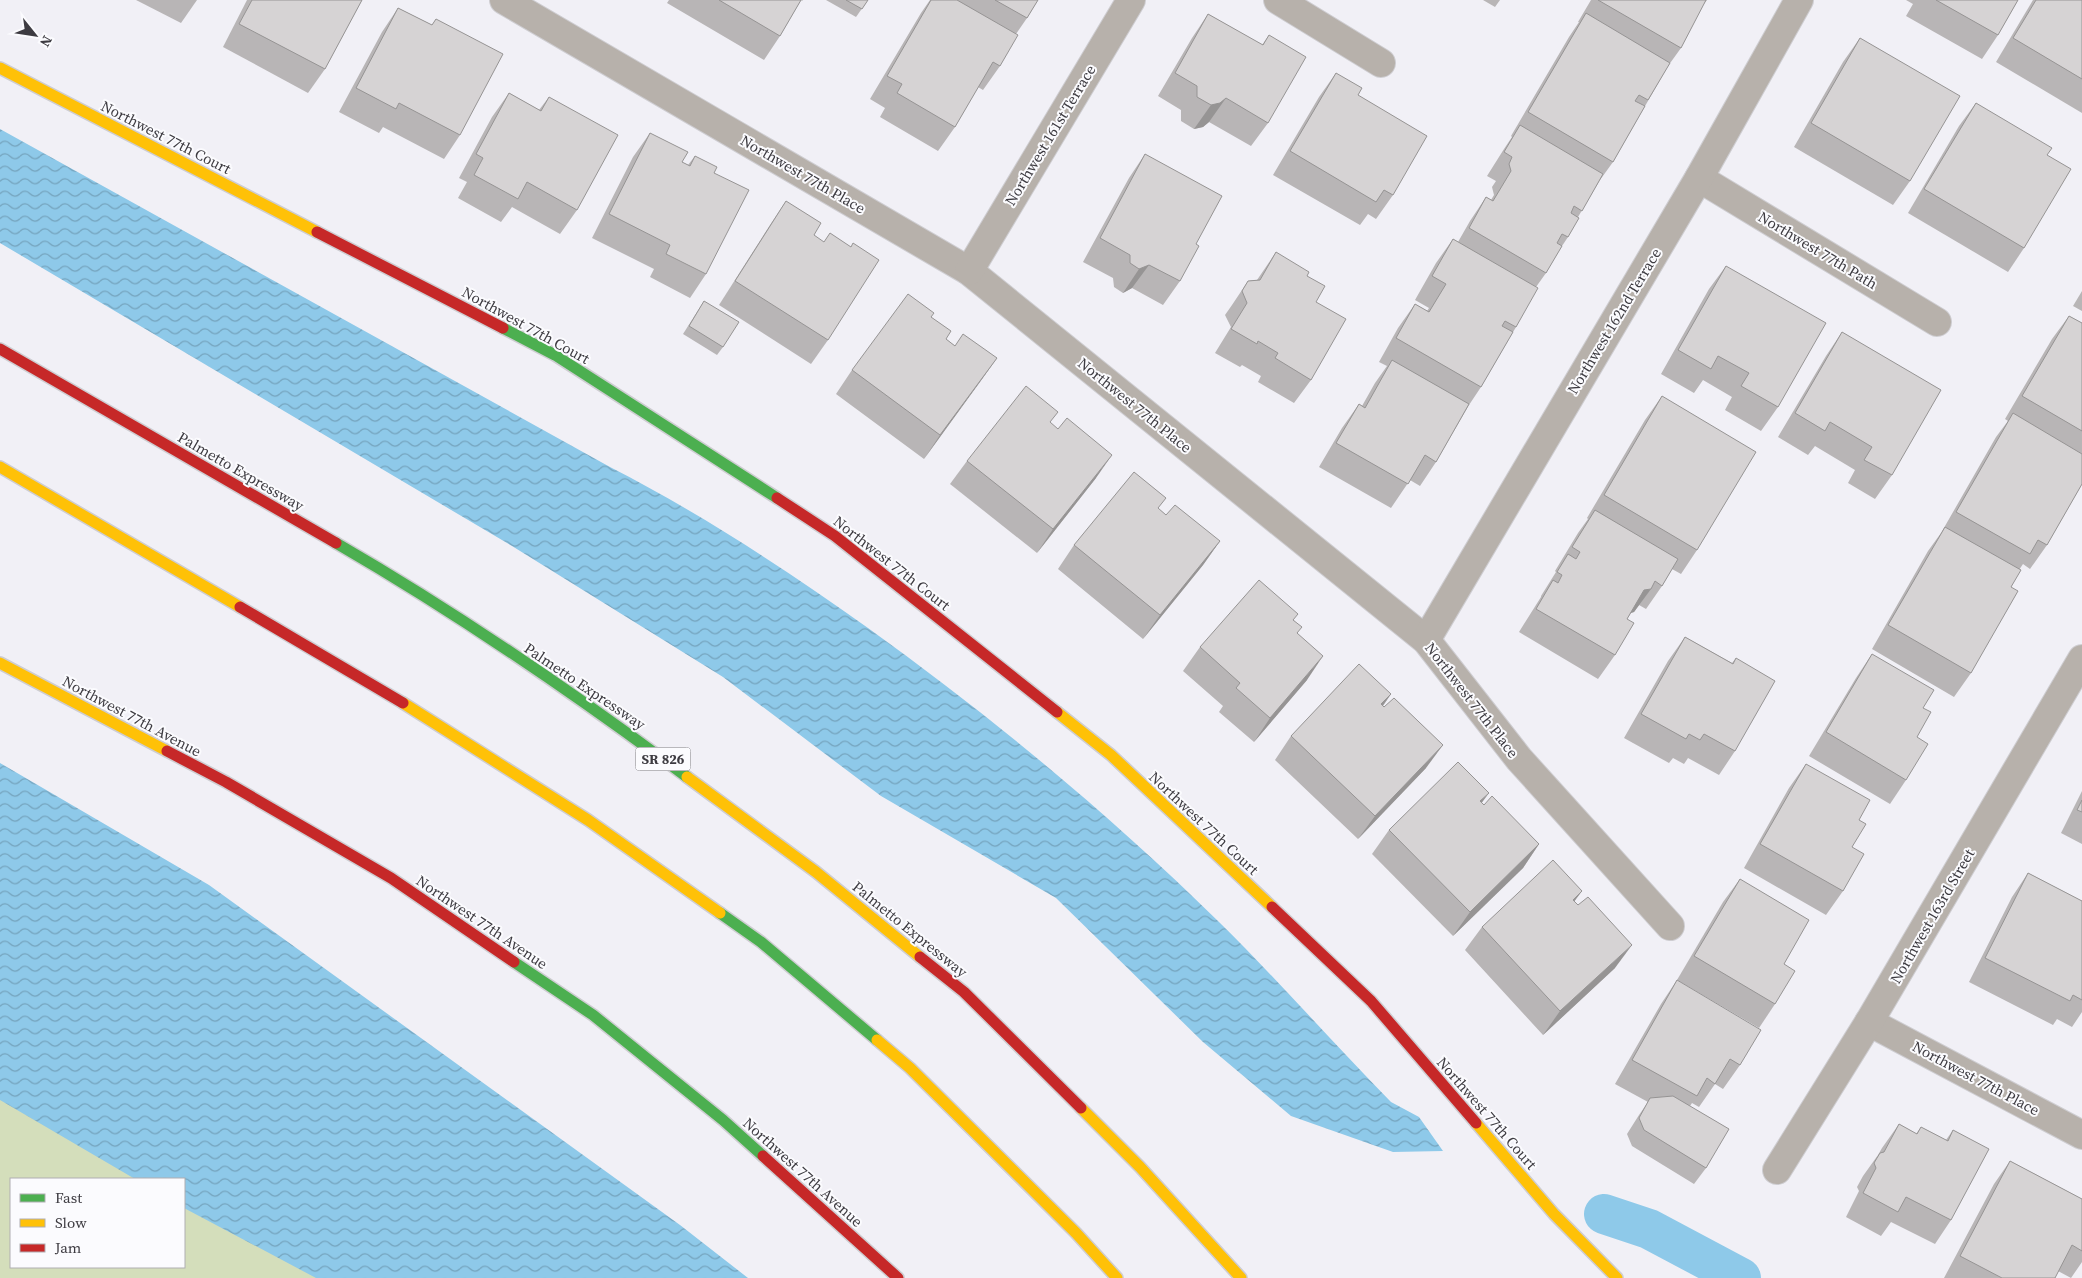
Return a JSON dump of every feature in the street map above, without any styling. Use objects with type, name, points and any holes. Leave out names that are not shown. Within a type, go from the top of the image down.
[{"type":"main road","name":"Northwest 77th Court","points":[[0,68],[555,354],[835,536],[1110,755],[1371,1001],[1554,1214],[1617,1278]]},
{"type":"main road","name":"Palmetto Expressway","points":[[0,349],[417,590],[637,740],[816,872],[964,992],[1140,1167],[1241,1278]]},
{"type":"main road","points":[[0,468],[380,688],[588,820],[761,942],[910,1068],[1076,1233],[1117,1278]]},
{"type":"main road","name":"Northwest 77th Avenue","points":[[0,663],[226,782],[391,878],[593,1015],[723,1120],[898,1278]]},
{"type":"street","name":"Northwest 77th Place","points":[[504,0],[535,7],[969,271],[1426,640],[1519,759],[1670,926]]},
{"type":"street","name":"Northwest 161st Terrace","points":[[969,271],[1132,0]]},
{"type":"street","points":[[1278,0],[1381,63]]},
{"type":"street","name":"Northwest 162nd Terrace","points":[[1426,640],[1699,178],[1799,0]]},
{"type":"street","name":"Northwest 77th Path","points":[[1699,178],[1937,322]]},
{"type":"street","name":"Northwest 163rd Street","points":[[1777,1170],[1869,1022],[2082,659]]},
{"type":"street","name":"Northwest 77th Place","points":[[1869,1022],[2082,1134]]},
{"type":"green space","points":[[0,1065],[381,1278],[0,1278]]},
{"type":"water","points":[[0,129],[677,503],[774,563],[868,628],[1005,732],[1136,843],[1241,944],[1391,1102],[1419,1117],[1443,1151],[1393,1152],[1291,1116],[1203,1042],[1056,898],[881,796],[723,677],[512,546],[0,243]]},
{"type":"water","points":[[0,763],[209,885],[680,1225],[748,1278],[316,1278],[185,1209],[185,1178],[133,1178],[0,1100]]},
{"type":"building","points":[[252,0],[362,0],[325,69],[239,24]]},
{"type":"building","points":[[719,0],[801,0],[780,36]]},
{"type":"building","points":[[846,0],[868,0],[862,9]]},
{"type":"building","points":[[931,0],[957,0],[1018,35],[1000,66],[993,62],[955,127],[897,93],[902,84],[887,76]]},
{"type":"building","points":[[995,0],[1038,0],[1027,18]]},
{"type":"building","points":[[1598,0],[1706,0],[1681,48]]},
{"type":"building","points":[[1936,0],[2018,0],[1998,35]]},
{"type":"building","points":[[2036,0],[2082,0],[2082,79],[2013,38]]},
{"type":"building","points":[[398,8],[432,25],[436,19],[503,54],[460,135],[399,103],[396,109],[356,88]]},
{"type":"building","points":[[1586,13],[1670,63],[1648,100],[1639,95],[1635,101],[1645,106],[1613,162],[1528,112]]},
{"type":"building","points":[[1208,14],[1263,45],[1269,35],[1306,57],[1268,123],[1226,98],[1220,103],[1211,105],[1197,97],[1197,86],[1175,73]]},
{"type":"building","points":[[1860,38],[1960,96],[1910,181],[1811,123]]},
{"type":"building","points":[[1336,73],[1362,88],[1358,95],[1427,136],[1393,195],[1384,190],[1376,202],[1290,151]]},
{"type":"building","points":[[509,93],[541,111],[549,97],[618,135],[577,210],[527,182],[518,199],[474,175],[483,158],[476,154]]},
{"type":"building","points":[[1976,103],[2052,148],[2047,155],[2071,169],[2024,248],[1924,189]]},
{"type":"building","points":[[1520,125],[1603,174],[1582,211],[1574,206],[1571,213],[1579,218],[1568,237],[1562,234],[1557,243],[1562,246],[1546,273],[1469,228],[1486,197],[1493,201],[1511,171],[1509,164],[1512,157],[1504,152]]},
{"type":"building","points":[[650,133],[688,152],[682,162],[690,166],[695,156],[717,167],[714,173],[749,190],[706,274],[666,254],[670,245],[609,214]]},
{"type":"building","points":[[1145,154],[1222,196],[1196,244],[1199,246],[1180,281],[1149,265],[1139,269],[1130,263],[1130,255],[1100,238]]},
{"type":"building","points":[[786,201],[821,223],[814,235],[824,242],[830,233],[851,247],[853,243],[879,260],[828,340],[735,281]]},
{"type":"building","points":[[1453,239],[1538,288],[1516,327],[1505,321],[1502,326],[1513,332],[1481,387],[1396,338],[1415,304],[1429,312],[1446,284],[1432,276]]},
{"type":"building","points":[[1276,252],[1309,272],[1307,276],[1325,286],[1316,302],[1346,319],[1311,380],[1275,358],[1278,353],[1258,341],[1257,344],[1231,329],[1247,303],[1242,291],[1248,281],[1260,280]]},
{"type":"building","points":[[1726,266],[1826,323],[1778,407],[1741,386],[1749,373],[1718,356],[1711,369],[1678,350]]},
{"type":"building","points":[[908,294],[934,313],[931,317],[951,331],[946,339],[955,346],[963,334],[997,358],[940,435],[852,370]]},
{"type":"building","points":[[704,301],[739,322],[723,347],[689,326]]},
{"type":"building","points":[[2069,316],[2082,323],[2082,431],[2022,396]]},
{"type":"building","points":[[1842,332],[1941,390],[1892,475],[1864,460],[1872,447],[1830,422],[1825,431],[1795,413]]},
{"type":"building","points":[[1392,360],[1469,404],[1436,462],[1425,455],[1408,484],[1336,443],[1359,404],[1365,408]]},
{"type":"building","points":[[1026,386],[1058,412],[1050,422],[1058,429],[1067,418],[1112,455],[1053,529],[967,461]]},
{"type":"building","points":[[1662,396],[1756,452],[1697,550],[1604,495]]},
{"type":"building","points":[[2013,413],[2082,454],[2082,484],[2047,545],[2038,540],[2030,554],[1956,512]]},
{"type":"building","points":[[1134,472],[1166,498],[1158,508],[1166,515],[1175,505],[1220,541],[1160,615],[1074,545]]},
{"type":"building","points":[[1595,510],[1678,559],[1662,586],[1655,581],[1651,589],[1644,590],[1627,619],[1634,623],[1615,655],[1536,609],[1553,580],[1558,583],[1562,575],[1557,572],[1568,554],[1576,559],[1580,552],[1572,547]]},
{"type":"building","points":[[1945,527],[2021,570],[2011,587],[2018,591],[1971,673],[1888,625]]},
{"type":"building","points":[[1259,580],[1298,614],[1293,620],[1302,627],[1297,633],[1323,656],[1270,718],[1236,688],[1240,683],[1200,647]]},
{"type":"building","points":[[1685,637],[1733,664],[1736,658],[1775,681],[1735,751],[1704,734],[1700,740],[1689,734],[1686,739],[1641,714]]},
{"type":"building","points":[[1872,654],[1934,690],[1923,708],[1931,712],[1917,737],[1928,744],[1906,780],[1826,732]]},
{"type":"building","points":[[1359,664],[1391,694],[1381,704],[1384,707],[1394,698],[1443,745],[1375,816],[1291,736]]},
{"type":"building","points":[[1458,762],[1489,793],[1480,801],[1484,805],[1492,796],[1539,844],[1470,912],[1389,830]]},
{"type":"building","points":[[1806,764],[1870,800],[1859,820],[1866,824],[1852,847],[1864,854],[1843,891],[1760,844]]},
{"type":"building","points":[[2082,800],[2082,812],[2077,810]]},
{"type":"building","points":[[1553,860],[1582,891],[1573,900],[1578,905],[1588,897],[1632,945],[1560,1011],[1482,927]]},
{"type":"building","points":[[2028,873],[2082,901],[2082,1000],[2073,995],[2070,1001],[1985,958]]},
{"type":"building","points":[[1740,879],[1809,920],[1784,964],[1795,971],[1775,1004],[1694,956]]},
{"type":"building","points":[[1677,980],[1761,1030],[1740,1065],[1730,1059],[1715,1084],[1707,1078],[1697,1096],[1632,1060]]},
{"type":"building","points":[[1673,1096],[1729,1129],[1706,1168],[1644,1130],[1639,1118],[1650,1098]]},
{"type":"building","points":[[1899,1124],[1917,1134],[1921,1127],[1948,1141],[1953,1130],[1989,1149],[1951,1220],[1906,1197],[1898,1212],[1863,1193],[1876,1168],[1874,1163],[1880,1153],[1884,1152]]},
{"type":"building","points":[[2010,1161],[2082,1199],[2082,1251],[2072,1245],[2055,1278],[2002,1278],[1960,1256]]},
{"type":"waterway","points":[[1604,1214],[1649,1229],[1741,1278]]},
{"type":"traffic: fast","points":[[503,328],[555,355],[777,498]]},
{"type":"traffic: fast","points":[[336,543],[426,597],[514,655],[602,715],[687,777]]},
{"type":"traffic: fast","points":[[720,913],[761,942],[877,1040]]},
{"type":"traffic: fast","points":[[514,962],[593,1015],[723,1120],[763,1156]]},
{"type":"traffic: slow","points":[[0,68],[317,232]]},
{"type":"traffic: slow","points":[[0,467],[240,607]]},
{"type":"traffic: slow","points":[[0,663],[167,751]]},
{"type":"traffic: slow","points":[[403,703],[588,820],[720,913]]},
{"type":"traffic: slow","points":[[1057,712],[1111,755],[1272,907]]},
{"type":"traffic: slow","points":[[687,777],[816,872],[920,957]]},
{"type":"traffic: slow","points":[[877,1040],[910,1068],[1076,1233],[1117,1278]]},
{"type":"traffic: slow","points":[[1081,1108],[1140,1167],[1241,1278]]},
{"type":"traffic: slow","points":[[1476,1123],[1554,1214],[1617,1278]]},
{"type":"traffic: jam","points":[[317,232],[503,328]]},
{"type":"traffic: jam","points":[[0,349],[336,543]]},
{"type":"traffic: jam","points":[[777,498],[835,536],[1057,712]]},
{"type":"traffic: jam","points":[[240,607],[403,703]]},
{"type":"traffic: jam","points":[[167,751],[226,782],[391,878],[514,962]]},
{"type":"traffic: jam","points":[[1272,907],[1371,1001],[1476,1123]]},
{"type":"traffic: jam","points":[[920,957],[964,992],[1081,1108]]},
{"type":"traffic: jam","points":[[763,1156],[898,1278]]}]
